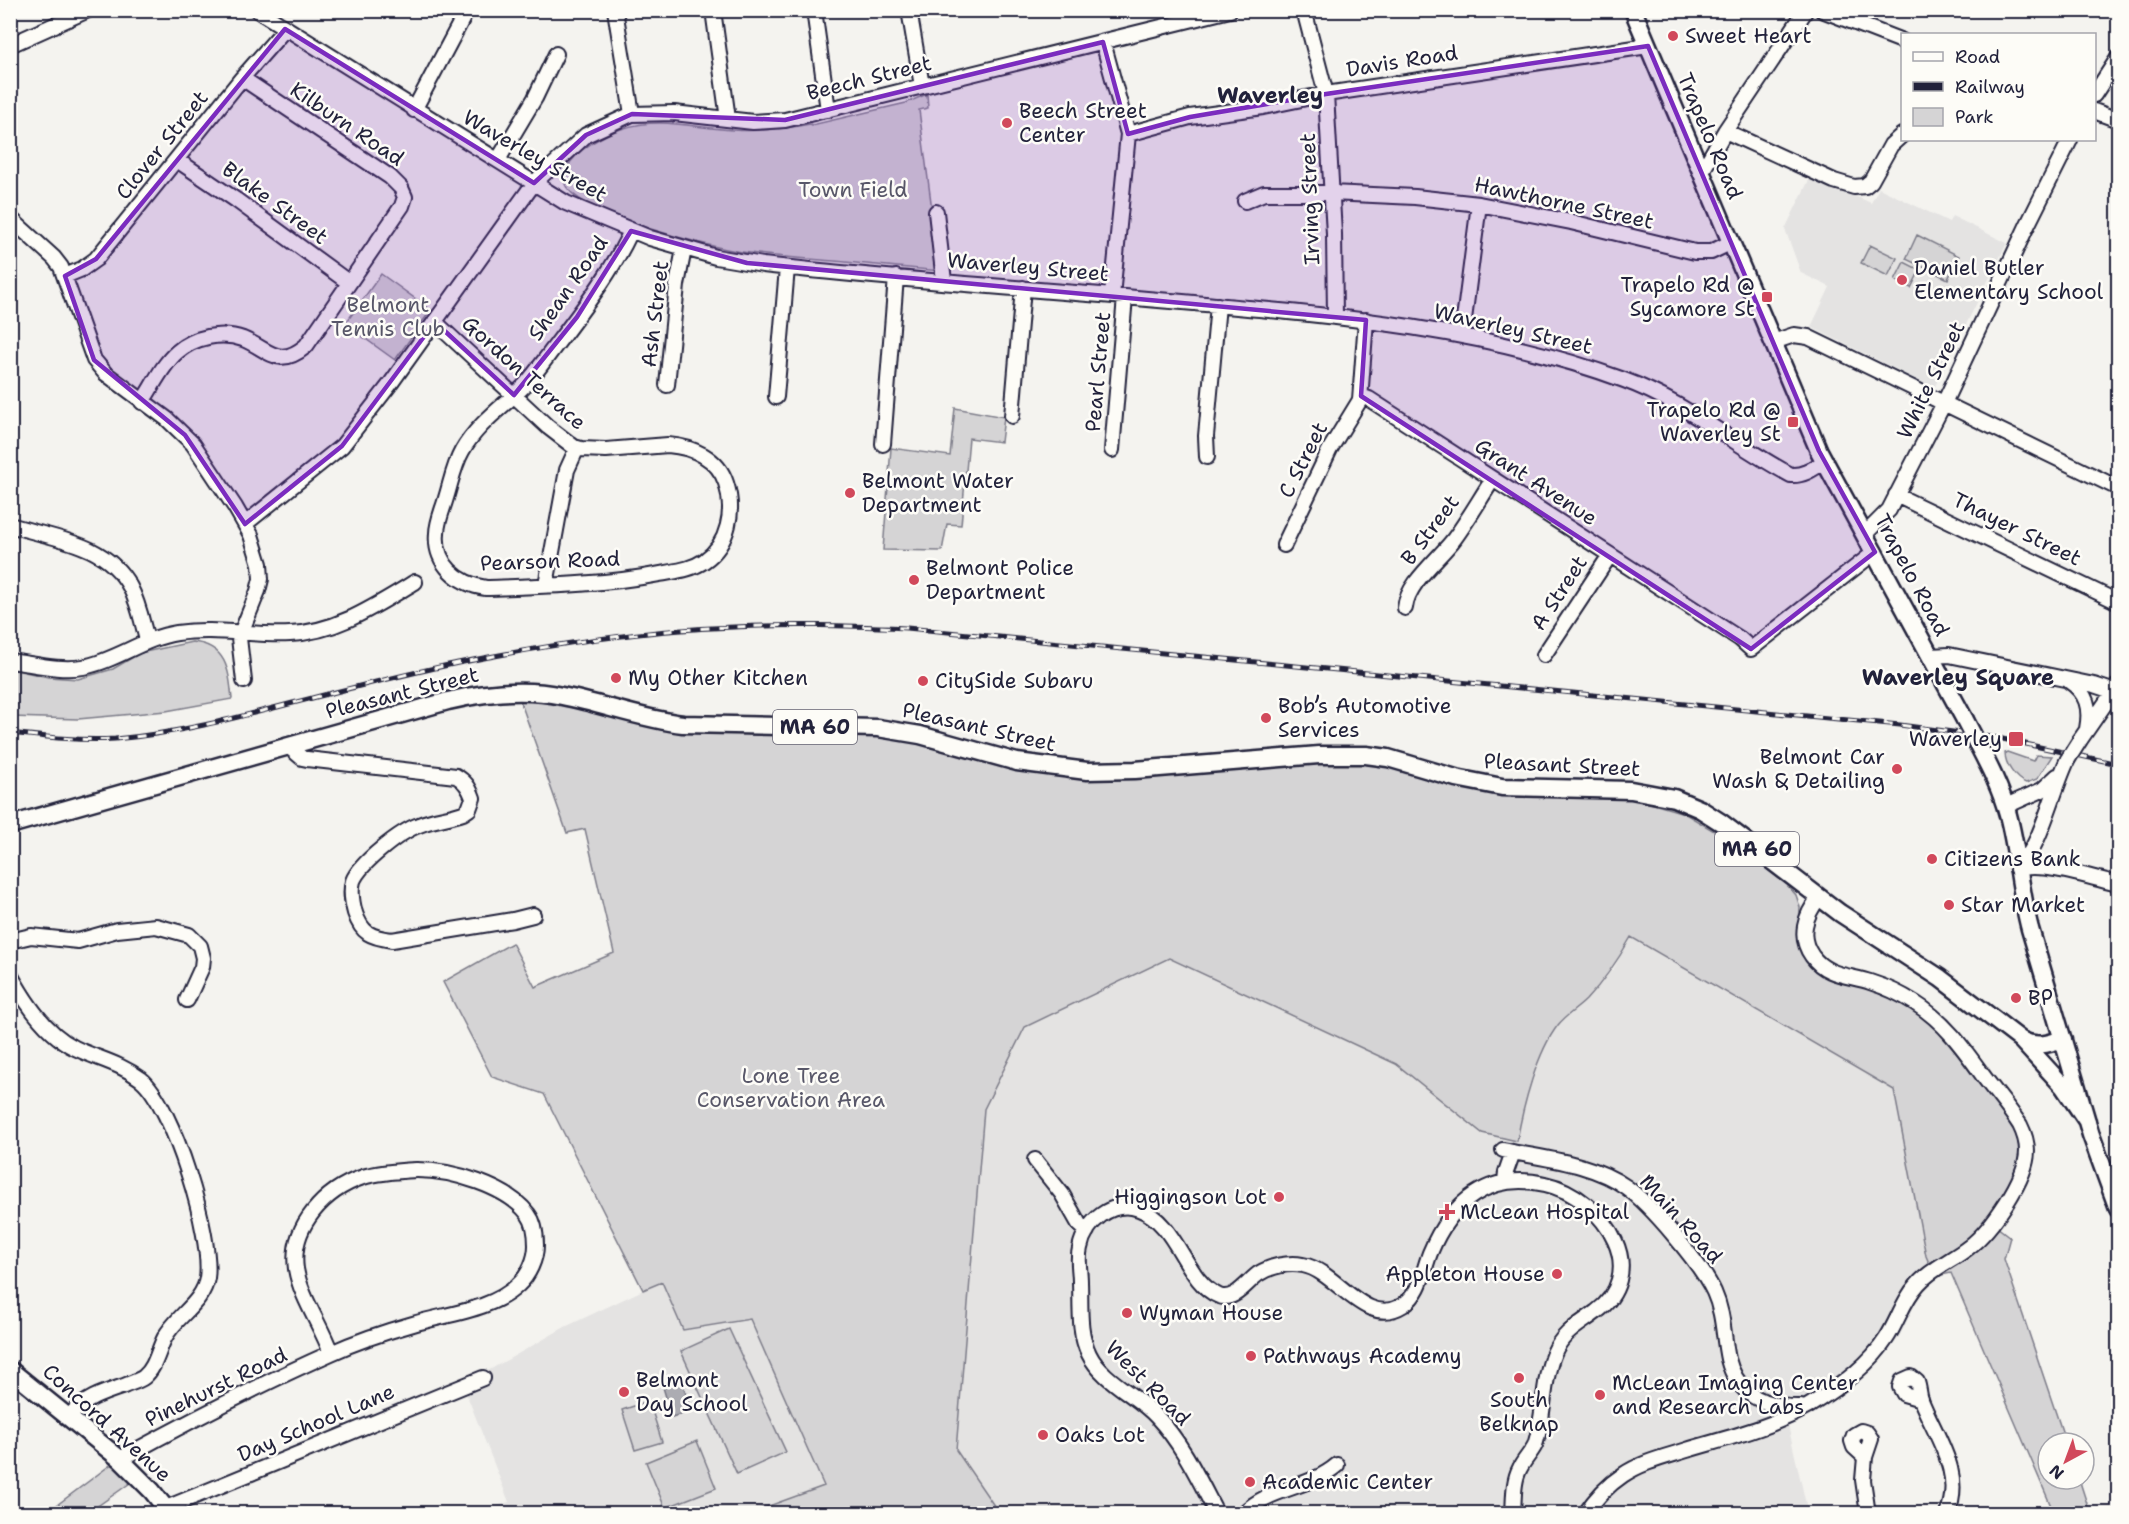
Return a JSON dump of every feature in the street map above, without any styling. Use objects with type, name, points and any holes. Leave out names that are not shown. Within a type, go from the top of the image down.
[{"type":"main road","name":"Trapelo Road","points":[[1633,10],[1730,243],[1825,461],[1997,783],[2006,806],[2030,929],[2087,1121],[2118,1209]]},
{"type":"main road","name":"Pleasant Street","points":[[10,825],[456,699],[486,693],[518,692],[561,695],[641,717],[683,724],[878,728],[920,735],[1017,762],[1065,770],[1122,771],[1319,755],[1366,755],[1394,760],[1468,781],[1502,787],[1630,790],[1674,798],[1700,809],[1722,823],[1819,898],[1940,978],[2021,1040],[2057,1077],[2087,1121]]},
{"type":"main road","points":[[2021,1040],[2039,1045],[2063,1039]]},
{"type":"main road","name":"Concord Avenue","points":[[10,1370],[120,1459],[168,1511]]},
{"type":"street","points":[[10,45],[88,10]]},
{"type":"street","name":"Waverley Street","points":[[257,10],[566,203],[631,231],[684,249],[732,261],[787,268],[1335,316],[1462,335],[1537,352],[1628,381],[1687,410],[1791,475],[1806,473],[1825,461]]},
{"type":"street","points":[[414,110],[467,10]]},
{"type":"street","points":[[615,10],[633,114]]},
{"type":"street","points":[[713,10],[728,119]]},
{"type":"street","points":[[814,10],[828,110]]},
{"type":"street","points":[[909,10],[922,86]]},
{"type":"street","name":"Beech Street","points":[[245,524],[342,446],[391,384],[534,183],[586,135],[633,114],[674,113],[753,122],[785,120],[1230,10]]},
{"type":"street","name":"Irving Street","points":[[1304,10],[1326,94],[1334,234],[1335,316]]},
{"type":"street","points":[[1701,173],[1725,131],[1806,10]]},
{"type":"street","points":[[1822,10],[1901,41]]},
{"type":"street","name":"Clover Street","points":[[65,276],[82,269],[96,259],[242,78],[285,29]]},
{"type":"street","points":[[1103,42],[1128,134]]},
{"type":"street","name":"Davis Road","points":[[1128,134],[1190,117],[1263,107],[1326,94],[1648,46]]},
{"type":"street","points":[[498,160],[535,98],[556,54]]},
{"type":"street","points":[[2096,92],[2118,58]]},
{"type":"street","name":"Kilburn Road","points":[[142,402],[172,357],[186,346],[204,338],[236,337],[272,355],[283,357],[295,355],[306,346],[402,206],[405,197],[401,188],[390,177],[242,78]]},
{"type":"street","points":[[2096,112],[2118,120]]},
{"type":"street","points":[[1725,131],[1834,182],[1854,187],[1860,187],[1871,181],[1891,145],[1901,136]]},
{"type":"street","name":"Pearl Street","points":[[1113,450],[1118,296],[1128,134]]},
{"type":"street","name":"White Street","points":[[1865,534],[1886,515],[1944,403],[2070,141]]},
{"type":"street","name":"Blake Street","points":[[177,160],[348,282]]},
{"type":"street","name":"Hawthorne Street","points":[[1245,201],[1264,193],[1415,197],[1479,204],[1571,222],[1695,252],[1711,252],[1730,243]]},
{"type":"street","points":[[1462,335],[1479,204]]},
{"type":"street","points":[[936,212],[944,281]]},
{"type":"street","points":[[10,218],[54,258],[65,276],[94,360],[105,373],[171,423],[193,444],[245,524],[258,554],[261,574],[258,591],[239,638],[244,681]]},
{"type":"street","name":"Shean Road","points":[[436,532],[463,449],[477,430],[526,384],[577,317],[620,254],[631,231]]},
{"type":"street","name":"Ash Street","points":[[667,385],[677,285],[684,249]]},
{"type":"street","points":[[776,398],[787,268]]},
{"type":"street","points":[[883,444],[896,277]]},
{"type":"street","points":[[1012,416],[1023,288]]},
{"type":"street","points":[[1207,457],[1206,436],[1218,305]]},
{"type":"street","points":[[1361,396],[1366,320]]},
{"type":"street","name":"Gordon Terrace","points":[[435,322],[548,427],[577,448],[606,450],[680,446],[699,452],[713,462],[724,477],[729,495],[730,514],[727,530],[720,542],[706,559],[696,565]]},
{"type":"street","points":[[1773,342],[1794,334],[1803,335],[2118,488]]},
{"type":"street","name":"Grant Avenue","points":[[1361,396],[1740,639],[1751,649],[1875,552]]},
{"type":"street","name":"C Street","points":[[1284,545],[1330,449],[1361,396]]},
{"type":"street","points":[[546,585],[567,470],[577,448]]},
{"type":"street","name":"B Street","points":[[1406,608],[1407,598],[1416,584],[1454,539],[1493,479]]},
{"type":"street","name":"Thayer Street","points":[[1896,495],[2118,603]]},
{"type":"street","points":[[10,525],[86,547],[112,563],[136,600],[147,640]]},
{"type":"street","name":"Pearson Road","points":[[436,532],[439,550],[446,566],[454,576],[465,583],[486,588],[618,582],[682,570],[696,565]]},
{"type":"street","name":"A Street","points":[[1544,655],[1610,555]]},
{"type":"street","points":[[10,661],[55,667],[83,667],[109,658],[147,640],[203,629],[241,633],[309,633],[357,617],[414,582]]},
{"type":"street","points":[[1931,656],[1949,655],[2116,688],[2068,759],[2045,788],[2006,806]]},
{"type":"street","points":[[2064,679],[2077,687],[2085,697],[2088,716],[2083,736]]},
{"type":"street","points":[[288,746],[302,758],[456,776],[470,789],[473,798],[469,809],[457,815],[420,824],[407,830],[368,862],[356,875],[351,899],[360,925],[372,937],[392,940],[533,915]]},
{"type":"street","points":[[2017,869],[2033,850],[2068,759]]},
{"type":"street","points":[[2017,869],[2028,866],[2041,867],[2118,884]]},
{"type":"street","points":[[1585,1514],[1610,1485],[1636,1467],[1775,1423],[1806,1407],[1843,1382],[1885,1341],[1917,1284],[1968,1248],[1993,1224],[2023,1170],[2027,1153],[2025,1136],[2020,1125],[1959,1042],[1940,1022],[1917,1004],[1892,990],[1867,981],[1834,974],[1814,959],[1806,944],[1804,927],[1810,910],[1819,898]]},
{"type":"street","points":[[10,941],[31,936],[78,941],[117,930],[156,926],[189,935],[200,946],[204,958],[187,1000]]},
{"type":"street","points":[[10,974],[15,994],[52,1032],[76,1048],[126,1069],[144,1082],[157,1099],[179,1145],[201,1220],[207,1274],[204,1288],[168,1333],[146,1376],[87,1400],[69,1416]]},
{"type":"street","name":"Main Road","points":[[1505,1181],[1508,1151],[1595,1172],[1618,1182],[1632,1192],[1658,1218],[1708,1281],[1722,1314],[1730,1365],[1739,1383],[1754,1397],[1771,1405],[1783,1408],[1806,1407]]},
{"type":"street","points":[[1035,1160],[1062,1194],[1079,1224],[1087,1231]]},
{"type":"street","name":"Pinehurst Road","points":[[120,1459],[199,1417],[331,1353],[410,1324],[487,1304],[505,1295],[518,1285],[529,1271],[536,1252],[536,1232],[529,1215],[514,1201],[494,1188],[464,1177],[422,1170],[393,1171],[363,1178],[323,1199],[308,1217],[300,1236],[296,1269],[306,1298],[331,1353]]},
{"type":"street","name":"West Road","points":[[1217,1514],[1186,1454],[1172,1434],[1152,1412],[1096,1366],[1087,1350],[1083,1336],[1078,1259],[1087,1231],[1096,1219],[1118,1207],[1131,1207],[1149,1213],[1168,1231],[1196,1274],[1221,1297],[1233,1295],[1267,1270],[1297,1264],[1320,1272],[1366,1306],[1378,1310],[1390,1310],[1405,1303],[1416,1291],[1437,1238],[1457,1210],[1485,1187],[1505,1181],[1527,1181],[1548,1184],[1579,1199],[1609,1230],[1617,1246],[1621,1262],[1619,1282],[1609,1299],[1600,1309],[1566,1334],[1554,1352],[1533,1449],[1517,1476],[1513,1514]]},
{"type":"street","name":"Day School Lane","points":[[168,1511],[483,1378]]},
{"type":"street","points":[[1921,1400],[1946,1455],[1953,1477],[1954,1492],[1947,1514]]},
{"type":"street","points":[[1865,1457],[1864,1490],[1868,1514]]},
{"type":"street","points":[[1243,1514],[1257,1502],[1310,1482],[1337,1465]]},
{"type":"highlighted area","points":[[285,29],[534,183],[586,135],[632,114],[785,120],[1103,42],[1128,134],[1190,117],[1326,94],[1648,46],[1819,451],[1875,552],[1751,649],[1361,396],[1366,320],[747,263],[631,231],[577,317],[514,395],[435,322],[342,446],[245,524],[185,435],[94,360],[65,276],[96,259]]},
{"type":"shaded area","name":"Daniel Butler Elementary School","points":[[1811,176],[1871,203],[1879,188],[1949,222],[1952,216],[2007,243],[1934,388],[1811,327],[1830,287],[1801,273],[1785,229]]},
{"type":"shaded area","name":"McLean Hospital","points":[[1630,937],[1894,1090],[1926,1256],[1936,1279],[1920,1294],[1898,1339],[1875,1366],[1825,1407],[1788,1425],[1808,1513],[999,1513],[956,1450],[984,1109],[1025,1027],[1169,958],[1396,1064],[1482,1133],[1517,1140],[1521,1115],[1546,1042],[1560,1022],[1584,1002],[1614,968]]},
{"type":"shaded area","name":"Belmont Day School","points":[[662,1281],[683,1330],[749,1318],[824,1486],[755,1511],[756,1513],[474,1513],[509,1502],[463,1385],[565,1327]]},
{"type":"shaded area","points":[[681,1378],[691,1411],[672,1417],[662,1384]]},
{"type":"green space","name":"Town Field","points":[[927,94],[928,108],[919,110],[940,271],[742,252],[703,243],[649,228],[599,209],[580,199],[566,187],[564,182],[564,176],[571,161],[583,149],[606,135],[635,125],[663,123],[743,131],[781,129],[812,125],[906,103]]},
{"type":"green space","points":[[1917,235],[1959,256],[1948,279],[1906,259]]},
{"type":"green space","points":[[1870,245],[1897,258],[1888,276],[1861,263]]},
{"type":"green space","points":[[1904,262],[1920,270],[1911,288],[1895,280]]},
{"type":"green space","name":"Belmont Tennis Club","points":[[381,274],[431,310],[395,360],[345,324]]},
{"type":"green space","points":[[955,408],[1004,417],[1001,442],[969,438],[961,525],[947,524],[942,551],[883,550],[891,448],[950,456]]},
{"type":"green space","points":[[192,642],[213,648],[224,661],[232,699],[166,711],[78,719],[11,717],[11,669],[48,677],[78,679],[113,669],[140,653]]},
{"type":"green space","name":"Lone Tree Conservation Area","points":[[520,700],[540,700],[820,736],[856,734],[900,738],[1005,766],[1332,761],[1376,764],[1501,794],[1618,796],[1684,813],[1726,838],[1787,885],[1796,895],[1800,907],[1799,926],[1809,963],[1814,968],[1832,980],[1865,988],[1897,1000],[1913,1008],[1936,1026],[1976,1074],[2016,1132],[2020,1153],[2017,1168],[2005,1194],[1988,1220],[2010,1237],[2004,1259],[2062,1431],[2036,1431],[2036,1471],[1951,1273],[1942,1275],[1935,1260],[1929,1263],[1926,1256],[1894,1090],[1631,937],[1599,985],[1586,1000],[1561,1021],[1550,1036],[1537,1064],[1517,1141],[1482,1133],[1396,1064],[1169,958],[1025,1027],[984,1109],[956,1450],[999,1513],[756,1513],[755,1511],[824,1486],[750,1319],[683,1330],[662,1282],[643,1290],[544,1094],[492,1077],[443,982],[512,943],[535,987],[614,953],[585,829],[567,833]]},
{"type":"green space","points":[[2007,752],[2033,761],[2036,755],[2052,756],[2037,779],[2026,783],[2011,771],[2005,757]]},
{"type":"green space","points":[[729,1329],[786,1452],[737,1474],[681,1351]]},
{"type":"green space","points":[[649,1401],[662,1442],[635,1450],[622,1410]]},
{"type":"green space","points":[[697,1441],[716,1488],[665,1508],[646,1462]]},
{"type":"green space","points":[[113,1463],[133,1481],[95,1508],[98,1513],[45,1514]]},
{"type":"green space","name":"Lone Tree Conservation Area","points":[[2045,1491],[2083,1491],[2090,1513],[2054,1513]]},
{"type":"railway","points":[[10,733],[89,739],[141,736],[217,722],[440,667],[561,644],[664,631],[756,626],[820,626],[907,628],[1900,725],[1998,738],[2118,764]]},
{"type":"place","name":"Sweet Heart","points":[[1673,36]]},
{"type":"place","name":"Beech Street Center","points":[[1007,123]]},
{"type":"place","name":"Daniel Butler Elementary School","points":[[1902,280]]},
{"type":"place","name":"Trapelo Rd @ Sycamore St","points":[[1767,297]]},
{"type":"place","name":"Trapelo Rd @ Waverley St","points":[[1793,422]]},
{"type":"place","name":"Belmont Water Department","points":[[850,493]]},
{"type":"place","name":"Belmont Police Department","points":[[914,580]]},
{"type":"place","name":"My Other Kitchen","points":[[616,678]]},
{"type":"place","name":"CitySide Subaru","points":[[923,681]]},
{"type":"place","name":"Bob’s Automotive Services","points":[[1266,718]]},
{"type":"place","name":"Waverley","points":[[2016,739]]},
{"type":"place","name":"Belmont Car Wash & Detailing","points":[[1897,769]]},
{"type":"place","name":"Citizens Bank","points":[[1932,859]]},
{"type":"place","name":"Star Market","points":[[1949,905]]},
{"type":"place","name":"BP","points":[[2016,998]]},
{"type":"place","name":"Higgingson Lot","points":[[1279,1197]]},
{"type":"place","name":"McLean Hospital","points":[[1447,1212]]},
{"type":"place","name":"Appleton House","points":[[1557,1274]]},
{"type":"place","name":"Wyman House","points":[[1127,1313]]},
{"type":"place","name":"Pathways Academy","points":[[1251,1356]]},
{"type":"place","name":"South Belknap","points":[[1519,1378]]},
{"type":"place","name":"Belmont Day School","points":[[624,1392]]},
{"type":"place","name":"McLean Imaging Center and Research Labs","points":[[1600,1395]]},
{"type":"place","name":"Oaks Lot","points":[[1043,1435]]},
{"type":"place","name":"Academic Center","points":[[1250,1482]]},
{"type":"district","name":"Waverley","points":[[1270,95]]},
{"type":"district","name":"Waverley Square","points":[[1958,677]]}]
